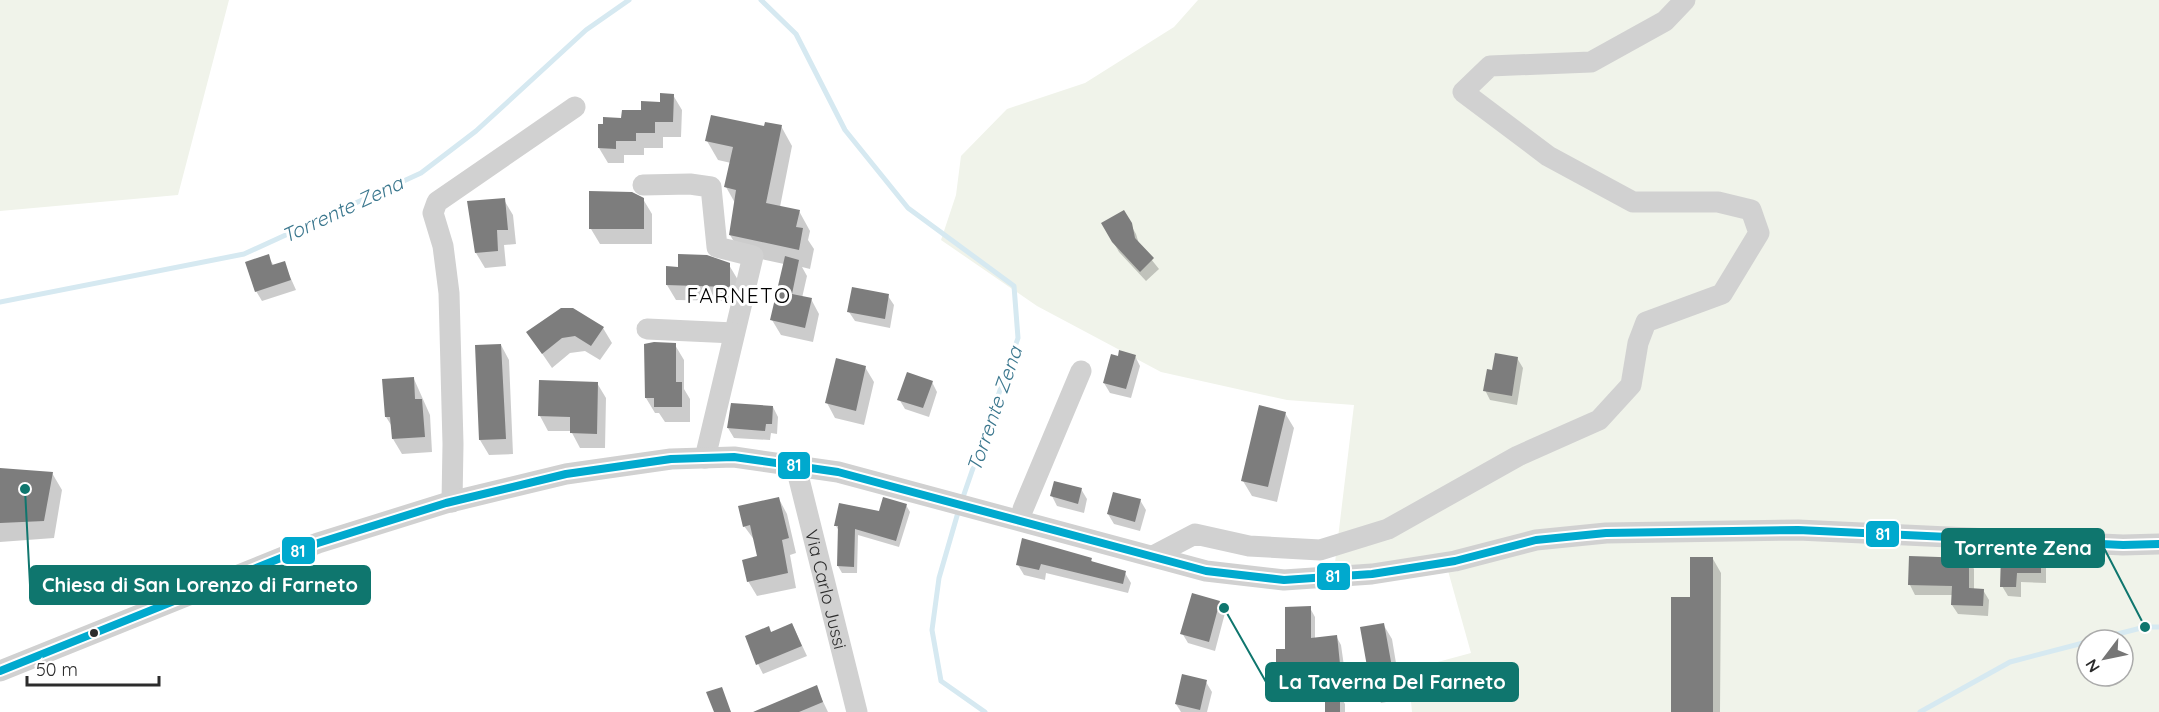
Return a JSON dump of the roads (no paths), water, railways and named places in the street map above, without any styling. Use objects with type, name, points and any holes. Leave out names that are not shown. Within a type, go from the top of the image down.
[{"type":"street","points":[[1153,556],[1195,534],[1249,546],[1320,550],[1388,529],[1518,456],[1599,420],[1630,385],[1638,344],[1646,322],[1722,294],[1759,233],[1752,210],[1718,202],[1633,202],[1548,156],[1464,92],[1491,66],[1591,62],[1665,21],[1685,0]]},
{"type":"street","points":[[452,502],[453,444],[449,293],[443,246],[433,213],[437,202],[575,107]]},
{"type":"street","points":[[643,184],[690,184],[711,188],[717,247],[753,256],[705,458]]},
{"type":"street","points":[[647,329],[734,333]]},
{"type":"street","points":[[1023,509],[1081,371]]},
{"type":"street","points":[[0,671],[318,543],[452,502],[567,474],[671,459],[734,457],[838,472],[1206,571],[1284,580],[1372,574],[1455,561],[1536,540],[1606,533],[1798,530],[2123,545],[2159,544]]},
{"type":"street","name":"Via Carlo Jussi","points":[[796,467],[857,712]]},
{"type":"waterway","name":"Torrente Zena","points":[[0,302],[244,254],[421,173],[476,131],[586,30],[629,0]]},
{"type":"waterway","name":"Torrente Zena","points":[[761,0],[796,34],[845,130],[908,208],[1014,286],[1018,338],[962,500]]},
{"type":"waterway","name":"Torrente Zena","points":[[959,509],[939,578],[932,630],[941,681],[985,712]]},
{"type":"waterway","name":"Torrente Zena","points":[[2135,630],[2159,627]]},
{"type":"waterway","name":"Torrente Zena","points":[[1920,712],[2010,662],[2075,645]]},
{"type":"place","name":"Chiesa di San Lorenzo di Farneto","points":[[25,489]]},
{"type":"place","name":"La Taverna Del Farneto","points":[[1224,608]]},
{"type":"place","name":"Torrente Zena","points":[[2145,627]]},
{"type":"district","name":"FARNETO","points":[[739,295]]}]
